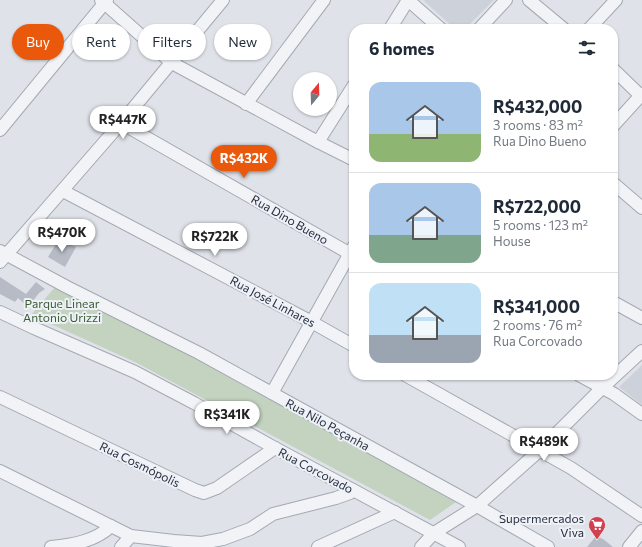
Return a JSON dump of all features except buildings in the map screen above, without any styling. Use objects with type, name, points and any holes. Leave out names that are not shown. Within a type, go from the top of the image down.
[{"type":"street","points":[[2,256],[122,123],[223,0]]},
{"type":"street","points":[[246,104],[324,0]]},
{"type":"street","points":[[393,24],[408,0],[435,24]]},
{"type":"street","points":[[484,24],[506,0]]},
{"type":"street","points":[[530,0],[558,24]]},
{"type":"street","points":[[594,24],[616,0]]},
{"type":"street","points":[[0,130],[104,1],[172,63],[246,104],[349,158]]},
{"type":"street","points":[[618,74],[642,96],[618,121]]},
{"type":"street","points":[[318,142],[349,93]]},
{"type":"street","name":"Rua Dino Bueno","points":[[122,123],[349,250]]},
{"type":"street","points":[[618,187],[642,208]]},
{"type":"street","name":"Rua José Linhares","points":[[63,190],[349,343]]},
{"type":"street","name":"Rua Nilo Peçanha","points":[[2,256],[68,287],[199,353],[477,506],[548,547]]},
{"type":"street","points":[[272,393],[311,322],[349,259]]},
{"type":"street","points":[[618,305],[642,318]]},
{"type":"street","name":"Rua Corcovado","points":[[0,312],[134,372],[459,547]]},
{"type":"street","points":[[618,373],[642,351]]},
{"type":"street","points":[[414,380],[571,468],[642,516]]},
{"type":"street","points":[[588,380],[614,394],[642,414]]},
{"type":"street","points":[[421,547],[434,533],[477,506],[539,451],[611,380]]},
{"type":"street","name":"Rua Cosmópolis","points":[[0,397],[204,493],[222,484],[275,448]]},
{"type":"street","points":[[0,471],[131,536],[174,542],[202,543],[223,539],[250,528],[273,514],[336,498],[350,493],[353,490]]},
{"type":"street","points":[[318,547],[395,512]]},
{"type":"street","points":[[51,547],[71,545],[91,538],[105,533],[111,526]]},
{"type":"street","points":[[629,547],[642,531]]},
{"type":"street","points":[[121,547],[131,536]]},
{"type":"shaded area","points":[[423,0],[494,0],[470,24],[449,24]]},
{"type":"shaded area","points":[[642,365],[642,405],[619,387]]},
{"type":"green space","name":"Parque Linear Antonio Urizzi","points":[[55,287],[147,332],[456,502],[430,520],[135,362],[31,315]]},
{"type":"place","name":"Supermercados Viva","points":[[597,540]]}]
